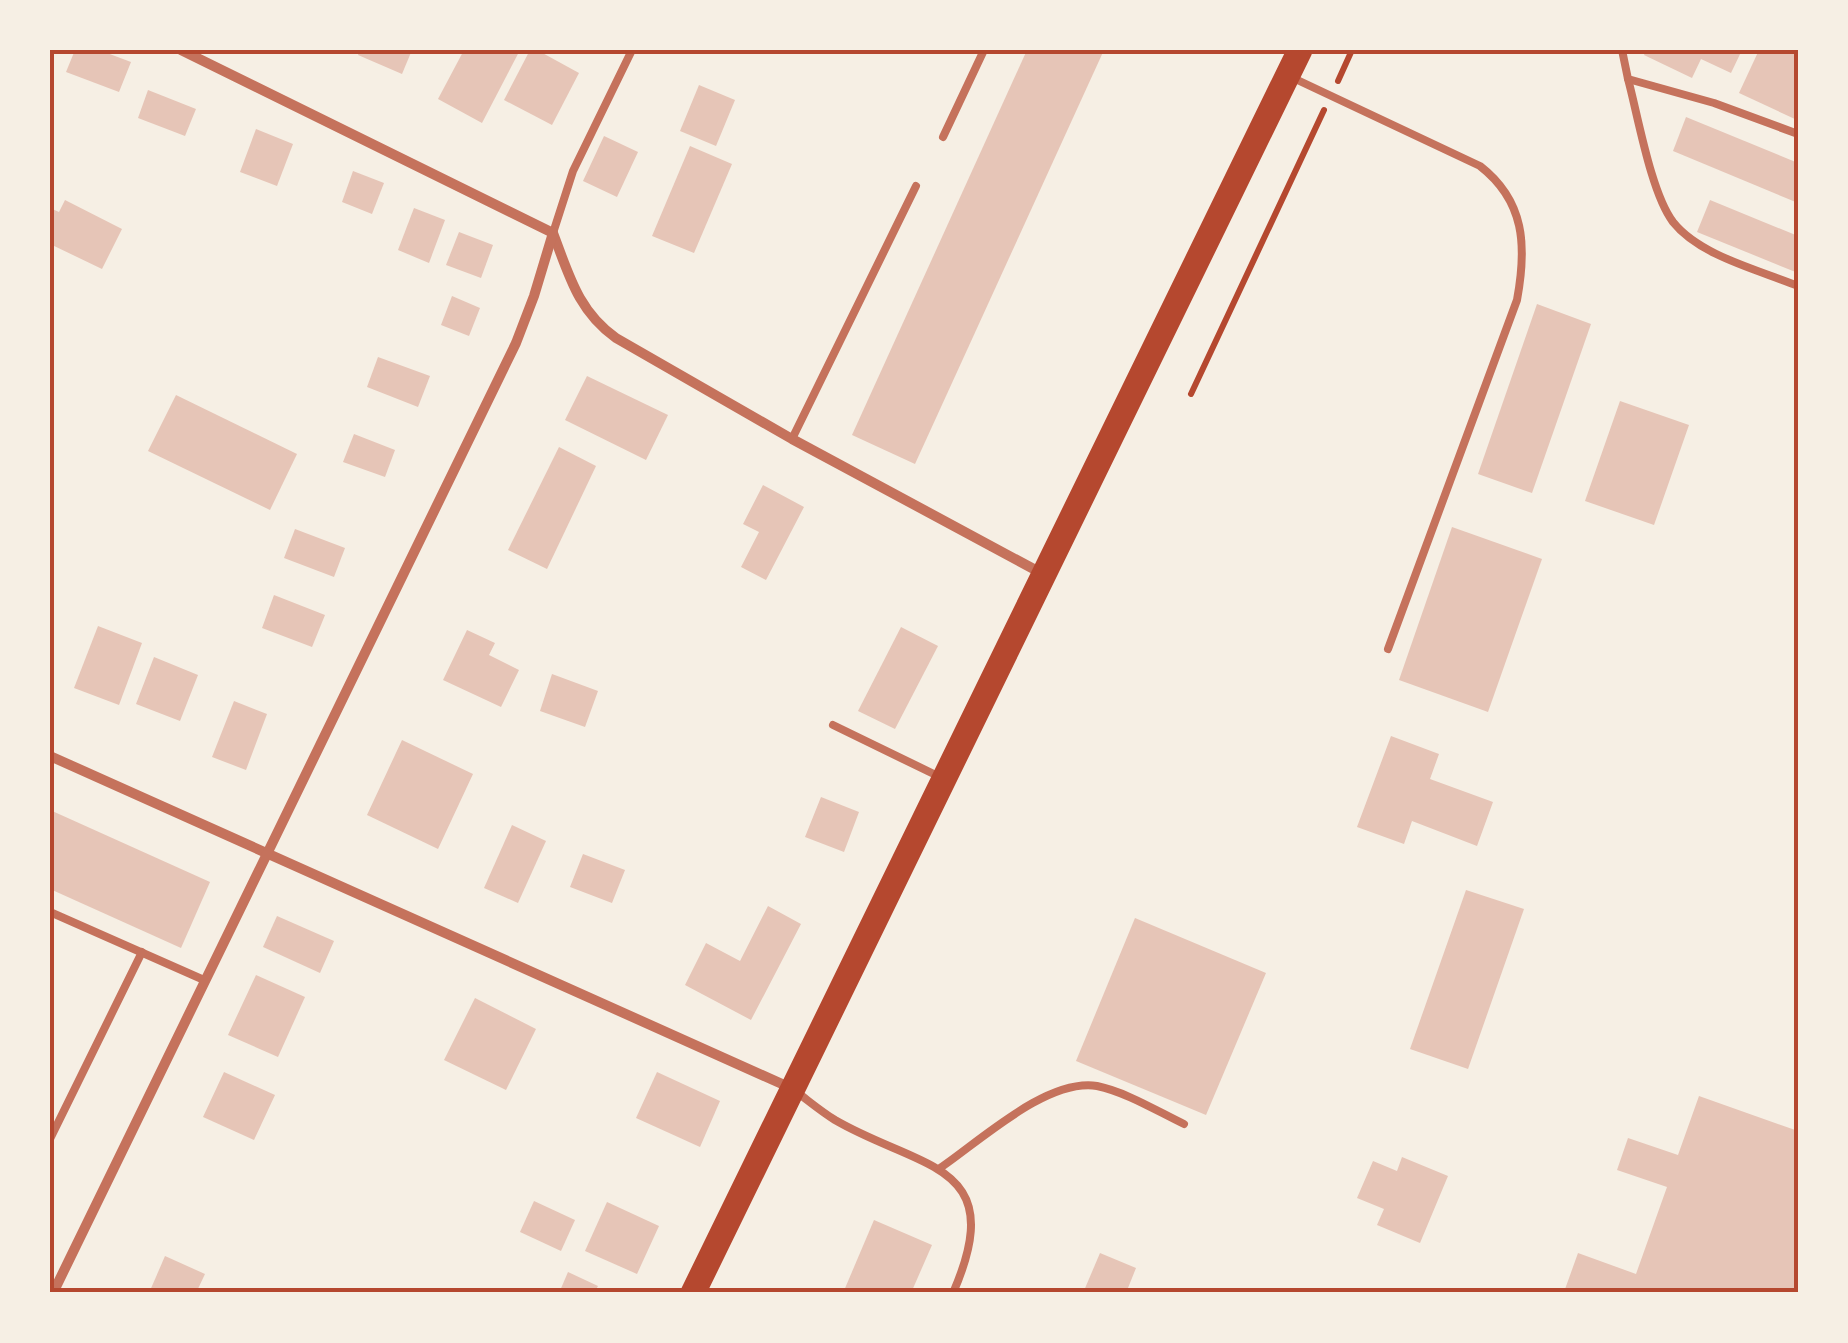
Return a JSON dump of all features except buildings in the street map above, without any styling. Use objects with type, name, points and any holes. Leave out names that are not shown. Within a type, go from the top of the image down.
[{"type":"main road","points":[[693,1293],[1300,50]]},
{"type":"street","points":[[182,50],[553,233],[581,302],[596,324],[792,439],[1043,574]]},
{"type":"street","points":[[53,1293],[516,343],[553,233]]},
{"type":"street","points":[[50,756],[792,1088]]},
{"type":"lane","points":[[553,233],[573,170],[632,50]]},
{"type":"lane","points":[[942,137],[984,50]]},
{"type":"lane","points":[[1622,50],[1655,180],[1673,222],[1711,250],[1798,286]]},
{"type":"lane","points":[[1287,75],[1480,166],[1496,178],[1520,219],[1524,249],[1518,300],[1388,649]]},
{"type":"lane","points":[[1628,79],[1714,103],[1798,134]]},
{"type":"lane","points":[[792,439],[916,186]]},
{"type":"lane","points":[[834,725],[946,780]]},
{"type":"lane","points":[[50,912],[204,980]]},
{"type":"lane","points":[[50,1140],[142,952]]},
{"type":"lane","points":[[940,1168],[1040,1098],[1068,1087],[1084,1085],[1108,1090],[1184,1124]]},
{"type":"lane","points":[[792,1088],[835,1120],[940,1168],[964,1195],[972,1232],[968,1257],[953,1293]]},
{"type":"path","points":[[1190,394],[1352,50]]}]
